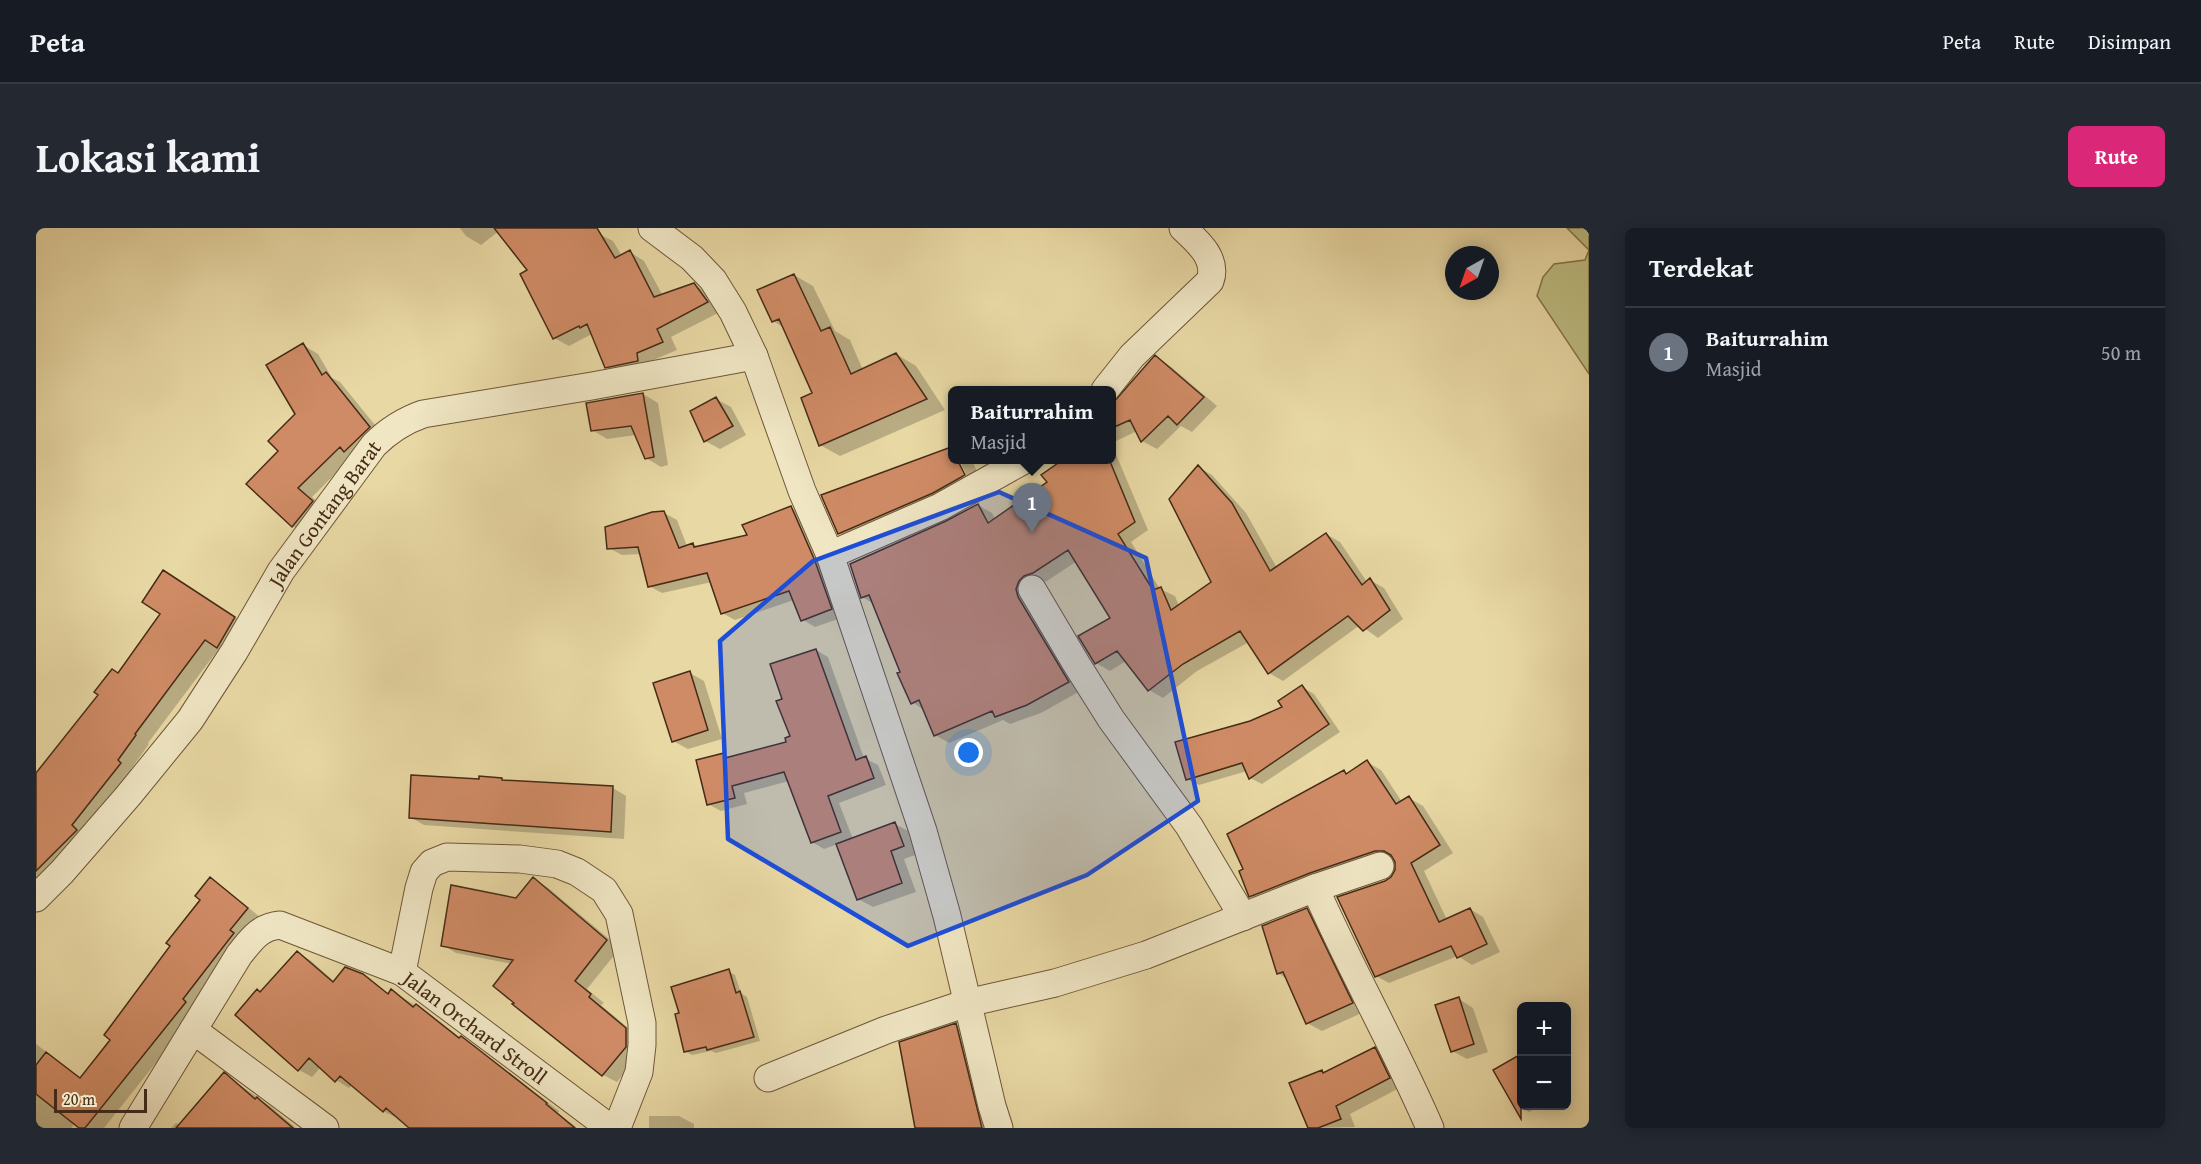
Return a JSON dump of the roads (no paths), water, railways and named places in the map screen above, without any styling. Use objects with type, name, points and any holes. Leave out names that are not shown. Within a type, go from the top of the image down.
[{"type":"street","points":[[652,228],[692,258],[713,280],[733,312],[753,356],[802,491],[830,555],[923,831],[947,916],[999,1128]]},
{"type":"street","points":[[1108,386],[1132,356],[1210,281],[1214,272],[1213,264],[1196,239],[1183,228]]},
{"type":"street","name":"Jalan Gontang Barat","points":[[36,898],[62,872],[128,796],[190,720],[234,652],[281,571],[374,445],[387,433],[404,421],[423,414],[753,356]]},
{"type":"street","points":[[830,555],[940,507],[1015,464]]},
{"type":"street","points":[[1032,589],[1111,719],[1189,826],[1243,917]]},
{"type":"street","name":"Jalan Orchard Stroll","points":[[610,1128],[402,972],[419,888],[424,872],[432,863],[447,857],[520,859],[558,864],[577,872],[604,890],[619,914],[642,1023],[639,1072],[618,1128]]},
{"type":"street","points":[[768,1078],[885,1030],[967,1003],[1099,970],[1146,955],[1315,888],[1380,867]]},
{"type":"street","points":[[1315,888],[1339,943],[1430,1128]]},
{"type":"street","points":[[134,1128],[239,955],[256,933],[270,926],[280,925],[306,933],[402,972]]},
{"type":"street","points":[[193,1030],[325,1128]]},
{"type":"place","name":"Baiturrahim","points":[[1032,533]]}]
